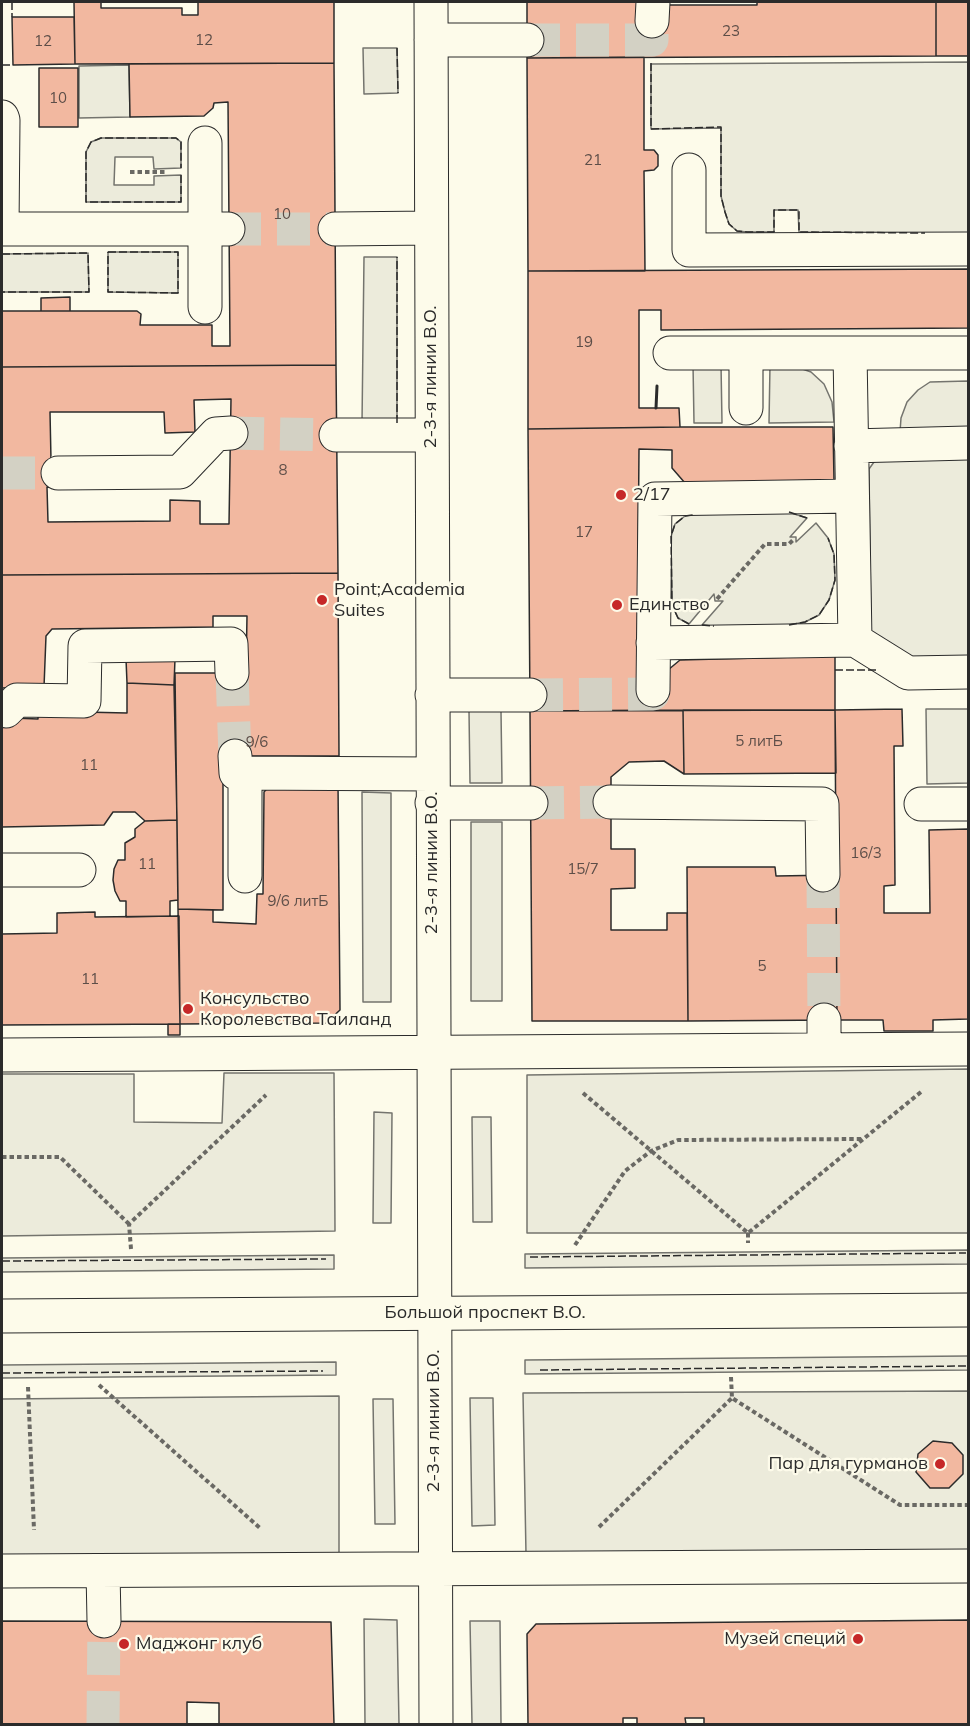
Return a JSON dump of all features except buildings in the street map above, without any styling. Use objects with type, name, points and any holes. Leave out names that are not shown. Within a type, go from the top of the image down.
[{"type":"street","name":"2-3-я линии В.О.","points":[[431,2],[436,1725]]},
{"type":"street","points":[[431,40],[527,40]]},
{"type":"street","points":[[2,117],[2,229],[217,229]]},
{"type":"street","points":[[205,143],[217,229],[205,307]]},
{"type":"street","points":[[689,171],[689,250],[969,249]]},
{"type":"street","points":[[335,229],[431,228]]},
{"type":"street","points":[[670,353],[969,354]]},
{"type":"street","points":[[746,353],[746,408]]},
{"type":"street","points":[[850,353],[850,446],[843,496],[855,640]]},
{"type":"street","points":[[58,473],[180,472],[216,434],[231,434]]},
{"type":"street","points":[[336,435],[432,435]]},
{"type":"street","points":[[850,446],[969,443]]},
{"type":"street","points":[[653,690],[666,643],[655,499],[843,496]]},
{"type":"street","points":[[666,643],[855,640],[908,673],[969,672]]},
{"type":"street","points":[[6,711],[17,700],[84,701],[85,646],[231,644],[232,674]]},
{"type":"street","points":[[432,695],[530,695]]},
{"type":"street","points":[[244,876],[240,765],[432,788],[531,803]]},
{"type":"street","points":[[610,802],[822,804],[823,875]]},
{"type":"street","points":[[921,804],[969,804]]},
{"type":"street","points":[[2,870],[79,870]]},
{"type":"street","points":[[2,1055],[433,1053],[824,1035],[969,1049]]},
{"type":"street","name":"Большой проспект В.О.","points":[[2,1316],[969,1310]]},
{"type":"street","points":[[2,1571],[969,1566]]},
{"type":"street","points":[[103,1571],[104,1621]]},
{"type":"path","points":[[666,643],[765,544],[789,544],[843,496]]},
{"type":"path","points":[[748,1233],[929,1085]]},
{"type":"path","points":[[129,1224],[274,1088]]},
{"type":"path","points":[[580,1090],[748,1233],[748,1243]]},
{"type":"path","points":[[575,1245],[625,1171],[651,1151],[678,1140],[862,1139]]},
{"type":"path","points":[[2,1157],[60,1157],[129,1224],[131,1249]]},
{"type":"path","points":[[579,1568],[579,1547],[732,1398],[732,1377]]},
{"type":"path","points":[[99,1385],[277,1543],[278,1569]]},
{"type":"path","points":[[28,1386],[35,1571]]},
{"type":"path","points":[[732,1398],[900,1505],[969,1504]]},
{"type":"shaded area","points":[[363,48],[397,48],[398,93],[364,94]]},
{"type":"shaded area","points":[[968,62],[968,233],[799,232],[798,210],[774,210],[774,232],[737,231],[729,224],[721,196],[721,128],[651,129],[651,64]]},
{"type":"shaded area","points":[[129,65],[130,117],[79,118],[79,66]]},
{"type":"shaded area","points":[[101,138],[176,138],[181,142],[181,168],[154,169],[153,157],[115,157],[114,185],[154,185],[154,176],[181,175],[181,202],[86,202],[86,152],[91,142]]},
{"type":"shaded area","points":[[108,252],[178,252],[178,293],[108,292]]},
{"type":"shaded area","points":[[88,253],[89,292],[2,292],[2,254]]},
{"type":"shaded area","points":[[364,257],[397,257],[397,423],[362,423]]},
{"type":"shaded area","points":[[693,364],[721,364],[722,423],[694,423]]},
{"type":"shaded area","points":[[770,365],[794,366],[811,372],[824,384],[832,402],[834,422],[769,423]]},
{"type":"shaded area","points":[[968,381],[968,430],[900,432],[901,418],[907,402],[918,390],[930,382]]},
{"type":"shaded area","points":[[968,454],[968,656],[910,657],[871,632],[869,469],[880,458]]},
{"type":"shaded area","points":[[785,511],[807,518],[790,537],[796,537],[796,542],[816,523],[828,538],[834,554],[835,580],[829,600],[819,615],[805,622],[788,625],[719,627],[702,625],[723,601],[715,601],[714,594],[689,624],[678,618],[672,605],[671,536],[675,524],[685,516],[701,513]]},
{"type":"shaded area","points":[[926,709],[968,709],[968,783],[927,784]]},
{"type":"shaded area","points":[[469,711],[501,711],[502,783],[470,783]]},
{"type":"shaded area","points":[[362,792],[391,793],[391,1002],[363,1002]]},
{"type":"shaded area","points":[[471,822],[502,822],[502,1001],[471,1001]]},
{"type":"shaded area","points":[[968,1069],[968,1233],[527,1233],[527,1075]]},
{"type":"shaded area","points":[[224,1073],[334,1073],[335,1231],[2,1236],[2,1074],[134,1074],[134,1122],[222,1123]]},
{"type":"shaded area","points":[[374,1112],[392,1113],[391,1223],[373,1223]]},
{"type":"shaded area","points":[[472,1117],[491,1117],[492,1222],[473,1222]]},
{"type":"shaded area","points":[[968,1250],[968,1264],[525,1268],[525,1254]]},
{"type":"shaded area","points":[[334,1255],[334,1269],[2,1272],[2,1258]]},
{"type":"shaded area","points":[[968,1356],[968,1370],[525,1374],[525,1360]]},
{"type":"shaded area","points":[[336,1362],[336,1375],[2,1378],[2,1365]]},
{"type":"shaded area","points":[[968,1391],[968,1552],[526,1554],[523,1393]]},
{"type":"shaded area","points":[[339,1396],[339,1558],[2,1559],[2,1399]]},
{"type":"shaded area","points":[[470,1398],[493,1398],[495,1525],[472,1526]]},
{"type":"shaded area","points":[[373,1399],[393,1399],[395,1524],[375,1524]]},
{"type":"shaded area","points":[[364,1619],[397,1620],[399,1724],[365,1724]]},
{"type":"shaded area","points":[[470,1621],[500,1621],[501,1724],[472,1724]]},
{"type":"tunnel","points":[[527,40],[652,40],[652,21]]},
{"type":"tunnel","points":[[228,229],[335,229]]},
{"type":"tunnel","points":[[231,433],[336,435]]},
{"type":"tunnel","points":[[2,473],[58,473]]},
{"type":"tunnel","points":[[232,673],[235,756]]},
{"type":"tunnel","points":[[530,695],[653,694],[653,690]]},
{"type":"tunnel","points":[[531,803],[610,802]]},
{"type":"tunnel","points":[[823,875],[824,1020]]},
{"type":"tunnel","points":[[103,1724],[104,1621]]},
{"type":"fence","points":[[12,2],[12,17]]},
{"type":"fence","points":[[397,48],[398,93]]},
{"type":"fence","points":[[651,63],[651,129],[721,127],[721,196],[729,224],[737,231],[774,232],[774,210],[799,210],[799,232],[925,233]]},
{"type":"fence","points":[[2,65],[13,65]]},
{"type":"fence","points":[[181,168],[181,142],[176,138],[101,138],[91,142],[86,152],[86,202],[181,202],[181,175]]},
{"type":"fence","points":[[108,252],[178,252],[178,293],[108,292],[108,252]]},
{"type":"fence","points":[[2,254],[88,253],[89,292],[2,292]]},
{"type":"fence","points":[[397,257],[397,423]]},
{"type":"fence","points":[[789,512],[807,518]]},
{"type":"fence","points":[[689,624],[678,618],[672,605],[671,536],[675,524],[685,516],[693,515]]},
{"type":"fence","points":[[789,625],[805,622],[819,615],[829,600],[835,580],[834,554],[828,538]]},
{"type":"fence","points":[[702,625],[714,626]]},
{"type":"fence","points":[[835,670],[877,670]]},
{"type":"fence","points":[[530,1257],[966,1253]]},
{"type":"fence","points":[[2,1261],[326,1259]]},
{"type":"fence","points":[[540,1370],[968,1366]]},
{"type":"fence","points":[[2,1373],[323,1371]]},
{"type":"wall","points":[[656,408],[657,386]]},
{"type":"place","name":"2/17","points":[[621,495]]},
{"type":"place","name":"Point;Academia Suites","points":[[322,600]]},
{"type":"place","name":"Единство","points":[[617,605]]},
{"type":"place","name":"Консульство Королевства Таиланд","points":[[188,1009]]},
{"type":"place","name":"Пар для гурманов","points":[[940,1464]]},
{"type":"place","name":"Музей специй","points":[[858,1639]]},
{"type":"place","name":"Маджонг клуб","points":[[124,1644]]}]
